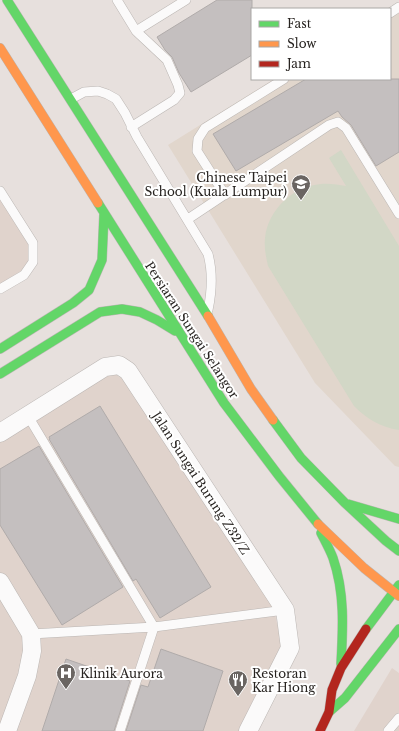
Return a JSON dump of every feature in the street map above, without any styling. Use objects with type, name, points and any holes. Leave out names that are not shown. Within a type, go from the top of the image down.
[{"type":"main road","name":"Persiaran Sungai Selangor","points":[[8,0],[208,314],[251,389],[301,458],[345,503],[399,551]]},
{"type":"main road","name":"Persiaran Sungai Selangor","points":[[0,48],[179,334],[224,403],[279,476],[317,523],[364,568],[397,591]]},
{"type":"main road","points":[[0,349],[89,290],[102,260],[104,214]]},
{"type":"main road","points":[[0,374],[100,312],[114,308],[142,313],[156,319],[179,334]]},
{"type":"main road","points":[[345,503],[399,519]]},
{"type":"main road","points":[[317,523],[335,563],[341,589],[344,617],[341,668]]},
{"type":"main road","points":[[320,731],[329,712],[332,690],[341,668],[359,638],[397,591]]},
{"type":"main road","points":[[329,712],[345,698],[399,629]]},
{"type":"main road","points":[[358,681],[382,666]]},
{"type":"street","name":"Jalan Sungai Burung Z32/Z","points":[[0,433],[105,367],[119,365],[128,371],[285,610],[290,648],[248,731]]},
{"type":"street","points":[[0,582],[31,634],[32,651],[27,676],[7,731]]},
{"type":"lane","points":[[117,0],[136,31],[167,60],[180,93],[174,100],[131,127]]},
{"type":"lane","points":[[136,31],[186,0]]},
{"type":"lane","points":[[225,195],[197,151],[198,139],[205,128],[282,80]]},
{"type":"lane","points":[[71,99],[84,92],[98,91],[116,99],[125,113],[131,127],[208,254],[211,264],[212,286],[208,314]]},
{"type":"lane","points":[[188,219],[329,125],[338,122],[346,128],[399,214]]},
{"type":"lane","points":[[0,191],[33,243],[33,262],[24,275],[0,289]]},
{"type":"lane","points":[[28,416],[154,628],[120,731]]},
{"type":"lane","points":[[31,634],[154,628],[285,610]]},
{"type":"lane","points":[[388,731],[399,718]]},
{"type":"shaded area","name":"Chinese Taipei School (Kuala Lumpur)","points":[[399,2],[399,467],[395,466],[315,383],[168,145],[272,80],[391,80],[391,8],[389,8]]},
{"type":"shaded area","points":[[0,199],[28,244],[28,262],[21,271],[0,284]]},
{"type":"shaded area","points":[[107,374],[116,375],[123,379],[273,605],[282,646],[239,731],[0,731],[0,441]]},
{"type":"shaded area","points":[[392,668],[399,673],[399,731],[354,731]]},
{"type":"green space","points":[[341,150],[399,246],[399,430],[374,422],[354,406],[268,266],[265,249],[267,228],[271,218],[284,201],[301,189],[311,186],[328,184],[346,186],[329,158]]},
{"type":"building","points":[[217,0],[252,0],[251,56],[191,92],[179,73],[172,57],[165,50],[157,37]]},
{"type":"building","points":[[399,79],[399,152],[376,166],[351,125],[338,111],[236,171],[213,134],[304,80]]},
{"type":"building","points":[[100,406],[211,587],[160,618],[136,579],[133,581],[49,439],[49,437]]},
{"type":"building","points":[[39,446],[123,587],[62,625],[0,525],[0,469]]},
{"type":"building","points":[[161,649],[223,671],[203,731],[126,731],[141,685],[148,687]]},
{"type":"building","points":[[66,659],[130,681],[114,731],[42,731]]},
{"type":"traffic: fast","points":[[7,0],[208,316]]},
{"type":"traffic: fast","points":[[98,203],[224,403],[279,476],[318,524]]},
{"type":"traffic: fast","points":[[0,349],[73,303],[89,290],[102,260],[104,214]]},
{"type":"traffic: fast","points":[[0,374],[100,312],[122,309],[140,312],[175,331]]},
{"type":"traffic: fast","points":[[273,420],[301,458],[345,503],[399,551]]},
{"type":"traffic: fast","points":[[348,504],[399,519]]},
{"type":"traffic: fast","points":[[321,533],[333,558],[340,584],[343,624],[341,664]]},
{"type":"traffic: fast","points":[[366,629],[399,585]]},
{"type":"traffic: fast","points":[[329,712],[345,698],[399,629]]},
{"type":"traffic: slow","points":[[0,48],[98,203]]},
{"type":"traffic: slow","points":[[208,316],[251,389],[273,420]]},
{"type":"traffic: slow","points":[[318,524],[364,568],[399,596]]},
{"type":"traffic: jam","points":[[320,731],[329,712],[332,690],[341,668],[366,629]]},
{"type":"place","name":"Chinese Taipei School (Kuala Lumpur)","points":[[301,201]]},
{"type":"place","name":"Klinik Aurora","points":[[66,690]]},
{"type":"place","name":"Restoran Kar Hiong","points":[[238,697]]}]
